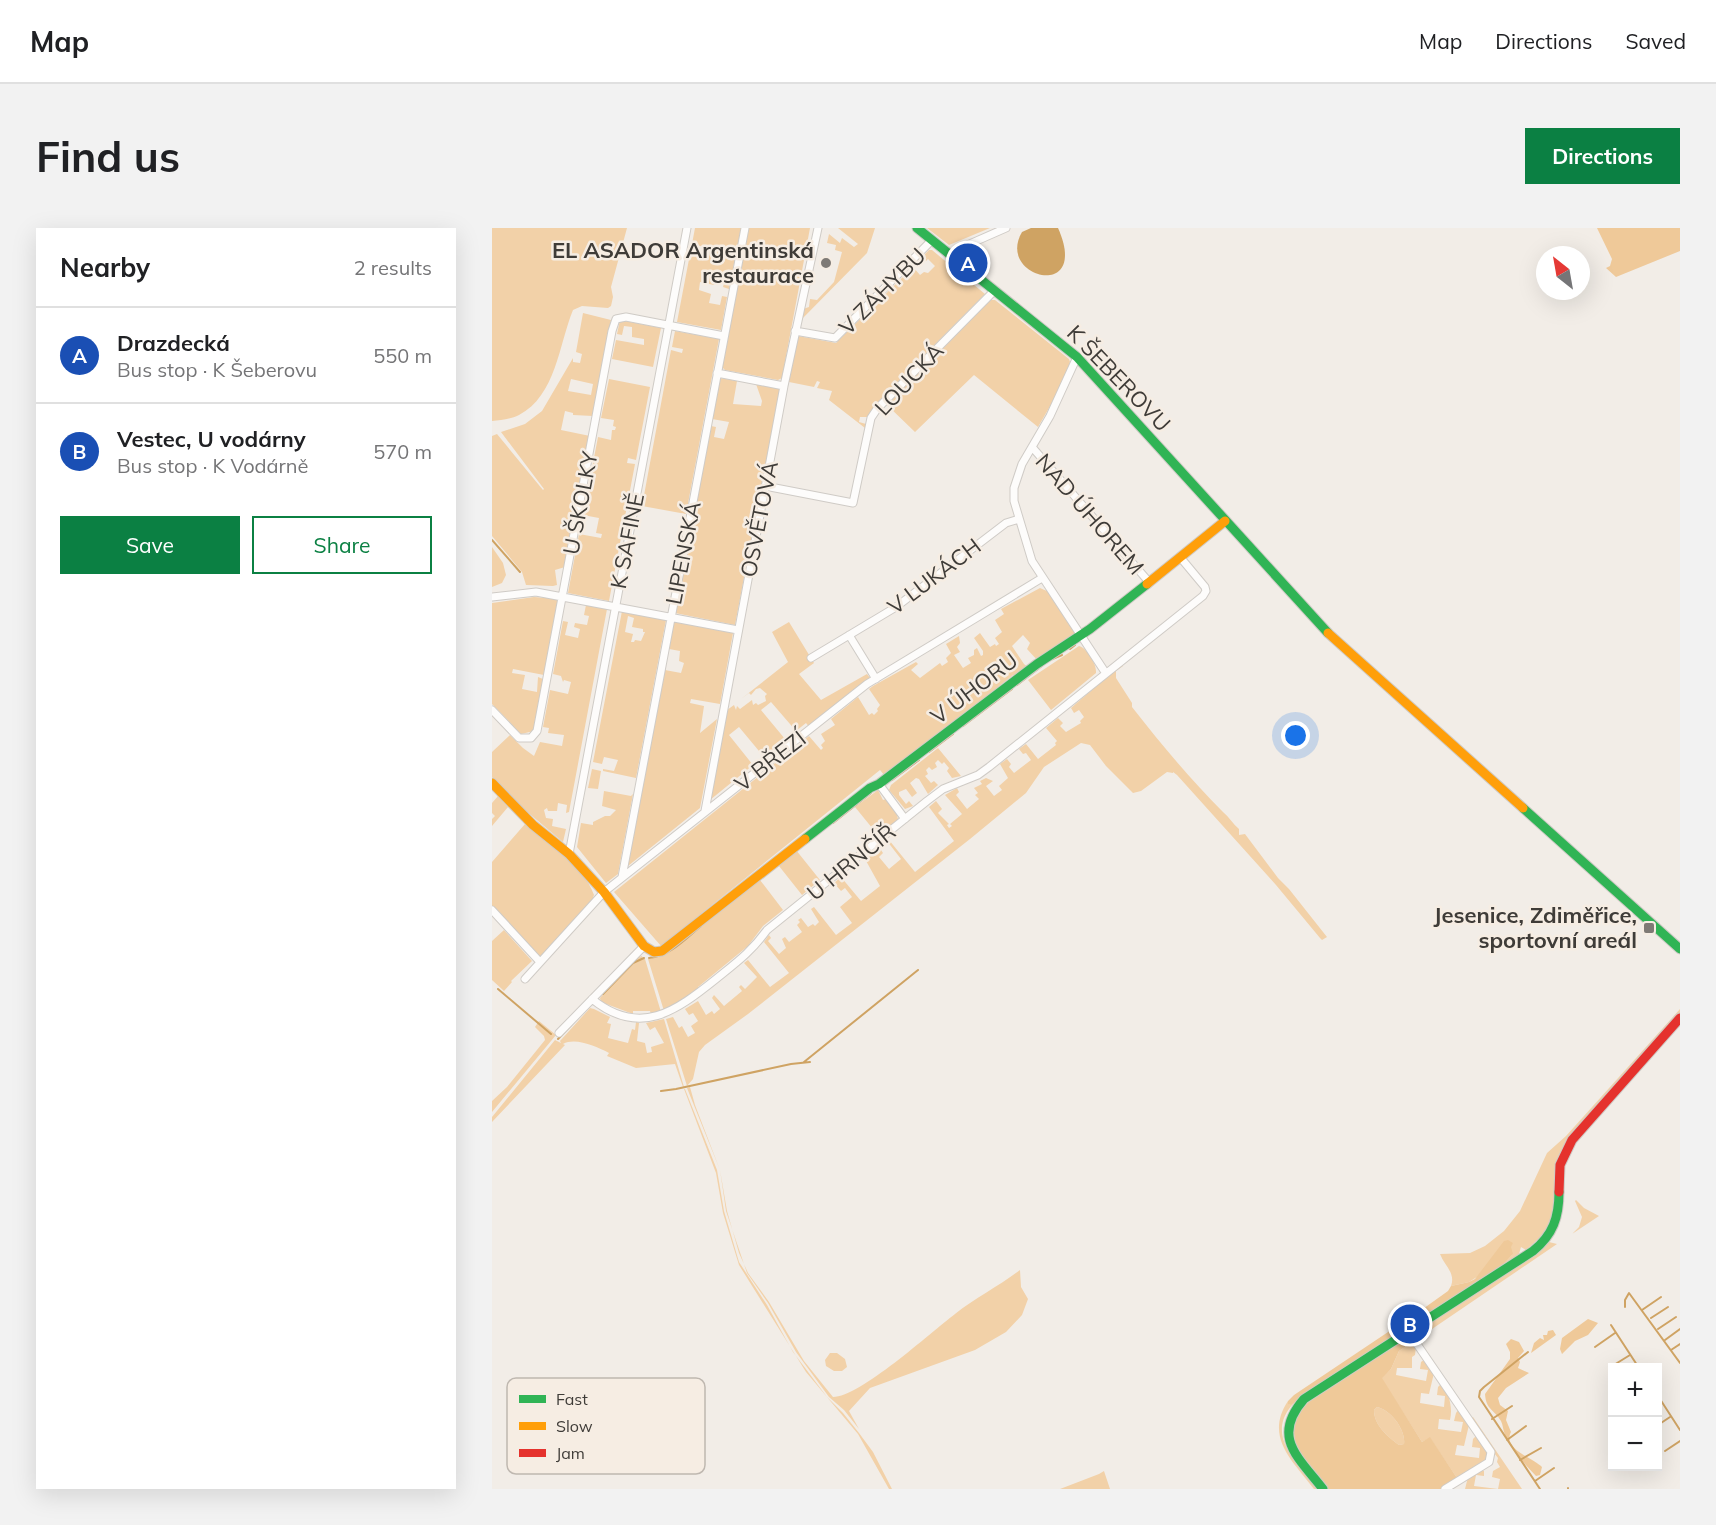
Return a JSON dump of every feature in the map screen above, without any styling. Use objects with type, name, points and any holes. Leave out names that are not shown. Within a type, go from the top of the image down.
[{"type":"street","name":"K SAFINĚ","points":[[568,854],[687,228]]},
{"type":"street","name":"LIPENSKÁ","points":[[622,877],[745,228]]},
{"type":"street","name":"OSVĚTOVÁ","points":[[705,812],[784,386],[818,228]]},
{"type":"street","name":"K ŠEBEROVU","points":[[917,228],[1077,357],[1320,626],[1680,950]]},
{"type":"street","points":[[952,256],[965,246],[1006,228]]},
{"type":"street","name":"V ZÁHYBU","points":[[795,331],[835,338],[932,240]]},
{"type":"street","name":"LOUCKÁ","points":[[765,486],[854,503],[871,418],[877,409],[995,290]]},
{"type":"street","name":"U ŠKOLKY","points":[[492,710],[519,738],[531,738],[537,732],[616,319],[626,317],[668,326]]},
{"type":"street","points":[[668,326],[724,336]]},
{"type":"street","points":[[1077,357],[1050,416],[1017,474],[1014,501],[1032,561],[1106,672]]},
{"type":"street","points":[[717,373],[784,386]]},
{"type":"street","name":"NAD ÚHOREM","points":[[1032,447],[1149,582]]},
{"type":"street","name":"V LUKÁCH","points":[[812,658],[896,607],[1006,523],[1018,519]]},
{"type":"street","name":"V ÚHORU","points":[[644,946],[656,953],[669,946],[870,788],[879,784],[1037,664],[1057,653],[1081,635],[1225,521]]},
{"type":"street","name":"U HRNČÍŘ","points":[[592,999],[612,1012],[646,1018],[664,1015],[688,1002],[752,950],[766,930],[943,789],[989,767],[1203,596],[1205,587],[1180,557]]},
{"type":"street","name":"V BŘEZÍ","points":[[525,979],[604,892],[876,679],[1042,578]]},
{"type":"street","points":[[492,597],[536,592],[563,595],[738,630]]},
{"type":"street","points":[[849,635],[876,679]]},
{"type":"street","points":[[492,783],[533,825],[568,854],[604,892],[644,946],[560,1033]]},
{"type":"street","points":[[879,784],[905,819]]},
{"type":"street","points":[[492,910],[540,962]]},
{"type":"street","points":[[1323,1489],[1289,1442],[1287,1420],[1292,1410],[1304,1399],[1528,1254],[1544,1241],[1554,1227],[1558,1213],[1558,1173],[1568,1145],[1680,1018]]},
{"type":"street","points":[[1408,1331],[1491,1452],[1489,1462],[1445,1489]]},
{"type":"shaded area","points":[[492,228],[627,228],[611,287],[613,297],[611,306],[608,308],[582,306],[573,310],[555,368],[541,395],[519,415],[492,421]]},
{"type":"shaded area","points":[[695,228],[741,228],[729,289],[723,287],[726,276],[713,274],[711,283],[714,285],[700,282],[699,290],[711,294],[709,303],[720,305],[722,296],[727,297],[721,330],[677,322],[690,254],[708,252],[708,248],[692,244]]},
{"type":"shaded area","points":[[749,228],[810,228],[782,378],[778,380],[725,370],[722,367]]},
{"type":"shaded area","points":[[838,228],[875,228],[867,253],[802,319],[803,309],[809,307],[810,299],[817,300],[834,282],[842,252],[835,250],[836,245],[827,243],[829,234],[840,243],[842,238],[854,247],[858,244]]},
{"type":"shaded area","points":[[927,228],[990,228],[949,245]]},
{"type":"shaded area","points":[[1031,228],[1058,228],[1065,251],[1062,266],[1054,274],[1042,275],[1030,270],[1021,261],[1017,248],[1022,232]]},
{"type":"shaded area","points":[[1597,228],[1680,228],[1680,251],[1616,277],[1606,268],[1610,266],[1612,259]]},
{"type":"shaded area","points":[[932,250],[985,294],[874,406],[867,417],[860,417],[859,422],[866,424],[865,428],[829,400],[832,391],[817,388],[820,382],[817,381],[814,387],[789,382],[798,336],[836,343],[913,267],[920,275],[924,272],[928,273],[935,266],[922,257]]},
{"type":"shaded area","points":[[991,300],[995,300],[1069,359],[1070,362],[1060,389],[1038,427],[974,375],[915,432],[887,405]]},
{"type":"shaded area","points":[[583,313],[611,320],[593,416],[573,415],[565,411],[561,430],[590,436],[565,567],[555,570],[557,585],[526,585],[522,572],[492,536],[492,436],[497,434],[543,490],[501,432],[525,424],[542,411],[573,358],[573,362],[580,363],[582,354],[576,352]],"holes":[[[571,379],[593,384],[591,395],[568,391]]]},
{"type":"shaded area","points":[[620,320],[661,328],[653,367],[612,359],[616,340],[644,345],[644,339],[632,337],[632,327],[624,326],[622,335],[617,334]]},
{"type":"shaded area","points":[[675,331],[719,339],[686,514],[642,506],[671,350],[682,353],[683,349],[672,347]]},
{"type":"shaded area","points":[[720,378],[737,381],[733,404],[761,406],[762,401],[756,384],[780,389],[735,625],[675,613],[711,426],[716,427],[714,437],[724,439],[729,422],[712,419]]},
{"type":"shaded area","points":[[609,379],[650,387],[636,460],[628,458],[627,463],[635,464],[609,601],[568,593],[579,534],[601,538],[602,534],[596,533],[599,518],[583,515],[598,437],[611,440],[612,430],[616,427],[613,426],[614,420],[601,418]]},
{"type":"shaded area","points":[[492,547],[503,563],[506,575],[502,583],[492,587]]},
{"type":"shaded area","points":[[1040,588],[1049,592],[1075,631],[1075,635],[1038,661],[1027,649],[1030,643],[1023,635],[1012,646],[1029,668],[1016,677],[1013,675],[998,687],[1000,690],[979,702],[884,775],[880,770],[661,946],[614,892],[809,736],[821,750],[823,748],[821,745],[825,741],[821,734],[835,725],[831,719],[858,697],[869,715],[872,713],[874,715],[880,705],[869,689],[873,686],[916,662],[918,664],[911,670],[920,678],[940,663],[942,666],[948,662],[946,658],[951,653],[946,644],[959,636],[960,643],[957,647],[960,652],[954,655],[963,668],[971,663],[968,658],[974,655],[974,650],[977,648],[981,656],[983,655],[983,651],[974,638],[980,633],[990,647],[999,644],[995,638],[1002,632],[995,620],[1004,614],[1001,609]]},
{"type":"shaded area","points":[[534,597],[558,599],[544,675],[513,669],[512,673],[525,675],[522,689],[537,692],[538,677],[543,679],[534,731],[521,734],[492,704],[492,603]]},
{"type":"shaded area","points":[[586,605],[607,609],[569,812],[566,813],[567,805],[558,803],[557,811],[548,811],[547,808],[544,810],[546,818],[553,819],[552,826],[566,829],[563,842],[519,805],[492,777],[492,752],[510,735],[534,756],[540,742],[562,746],[564,735],[548,733],[549,728],[543,727],[550,690],[568,694],[571,682],[564,680],[563,682],[561,676],[553,674],[563,621],[568,622],[565,635],[578,638],[580,629],[574,627],[575,623],[587,625],[589,616],[584,615]]},
{"type":"shaded area","points":[[622,611],[666,620],[636,778],[603,771],[603,769],[614,771],[618,760],[604,757],[602,764],[593,762]],"holes":[[[628,616],[634,618],[632,627],[643,629],[645,632],[641,641],[631,642],[633,634],[625,632]]]},
{"type":"shaded area","points":[[674,622],[733,633],[720,704],[691,699],[690,703],[704,706],[700,733],[717,719],[700,808],[628,866],[665,670],[681,673],[684,663],[679,661],[680,651],[669,649]]},
{"type":"shaded area","points":[[789,622],[814,663],[799,674],[821,700],[867,674],[870,678],[810,728],[806,723],[796,731],[771,702],[761,710],[785,739],[764,757],[739,727],[729,735],[753,765],[710,800],[727,710],[734,705],[736,710],[737,706],[740,709],[752,700],[753,705],[766,701],[767,694],[760,688],[741,699],[788,662],[772,632]]},
{"type":"shaded area","points":[[1079,646],[1091,657],[1096,673],[1051,710],[1028,680]]},
{"type":"shaded area","points":[[1122,664],[1123,666],[1116,671],[1116,678],[1132,703],[1132,707],[1187,774],[1239,829],[1239,835],[1245,834],[1327,937],[1322,940],[1320,938],[1276,885],[1177,775],[1167,772],[1141,791],[1133,793],[1106,766],[1090,745],[1081,743],[1044,767],[1026,793],[970,839],[748,1014],[705,1045],[699,1052],[693,1079],[687,1086],[666,1019],[673,1017],[688,1037],[695,1033],[691,1026],[698,1021],[693,1013],[689,1015],[685,1009],[698,1001],[706,1015],[712,1011],[714,1014],[720,1009],[712,998],[714,995],[724,1006],[742,991],[739,987],[741,985],[745,989],[757,977],[744,963],[748,960],[770,987],[789,973],[764,942],[769,935],[771,938],[768,941],[779,954],[786,948],[782,939],[785,937],[789,942],[802,932],[797,925],[800,922],[798,920],[801,918],[808,927],[813,924],[815,926],[819,922],[811,909],[814,907],[836,935],[852,923],[840,907],[852,897],[845,888],[841,891],[834,883],[841,877],[861,901],[880,886],[865,859],[879,847],[883,853],[879,857],[889,869],[901,859],[887,841],[889,840],[915,872],[954,841],[929,807],[936,801],[942,809],[938,813],[949,824],[947,825],[949,828],[952,826],[950,824],[962,814],[945,795],[957,788],[959,792],[956,795],[967,809],[979,799],[975,795],[978,793],[974,788],[982,784],[980,781],[986,778],[993,781],[986,786],[994,796],[1002,790],[999,786],[1008,778],[1000,764],[1007,759],[1014,773],[1031,760],[1019,749],[1026,744],[1038,759],[1056,745],[1057,741],[1046,728],[1058,718],[1063,723],[1060,726],[1066,732],[1081,723],[1084,717],[1079,710],[1074,713],[1071,708]]},
{"type":"shaded area","points":[[938,748],[961,776],[952,778],[947,771],[949,768],[944,762],[942,764],[938,760],[935,763],[937,767],[932,770],[929,767],[926,770],[928,774],[925,776],[931,783],[934,781],[938,785],[928,794],[916,778],[910,783],[917,793],[912,797],[906,789],[899,792],[906,804],[909,801],[913,806],[905,809],[889,790],[891,785]]},
{"type":"shaded area","points":[[592,769],[601,771],[598,789],[588,788]]},
{"type":"shaded area","points":[[878,790],[883,800],[886,799],[896,812],[898,819],[885,831],[883,829],[877,834],[855,807]]},
{"type":"shaded area","points":[[604,791],[631,796],[633,794],[618,874],[606,883],[577,847],[581,823],[593,825],[593,822],[610,816],[616,810],[602,806]]},
{"type":"shaded area","points":[[498,796],[508,807],[492,826],[492,819],[495,816],[492,813],[492,803]]},
{"type":"shaded area","points":[[525,824],[574,864],[594,895],[591,903],[540,957],[492,906],[492,862]]},
{"type":"shaded area","points":[[796,850],[820,880],[802,895],[779,866],[760,880],[783,910],[763,926],[748,946],[698,987],[699,989],[687,999],[685,997],[681,1002],[664,1011],[648,959],[659,955],[698,929]]},
{"type":"shaded area","points":[[504,930],[532,961],[504,991],[492,980],[492,941]]},
{"type":"shaded area","points":[[642,956],[645,959],[661,1012],[651,1014],[650,1011],[633,1011],[633,1014],[601,1002],[603,991],[636,958]]},
{"type":"shaded area","points":[[590,1008],[610,1017],[607,1023],[611,1024],[608,1038],[628,1043],[632,1029],[635,1030],[636,1022],[639,1023],[637,1041],[645,1043],[647,1053],[652,1052],[651,1047],[664,1043],[655,1027],[650,1030],[646,1023],[664,1019],[684,1087],[675,1064],[636,1068],[607,1056],[609,1053],[593,1046],[580,1042],[568,1042],[563,1044],[565,1045],[492,1122],[492,1117],[555,1040],[561,1043],[560,1041]]},
{"type":"shaded area","points":[[1680,1009],[1680,1014],[1570,1137],[1553,1218],[1545,1233],[1526,1250],[1521,1247],[1519,1254],[1500,1268],[1513,1254],[1469,1282],[1451,1286],[1451,1273],[1440,1254],[1470,1253],[1485,1246],[1504,1231],[1520,1211],[1547,1153],[1566,1136]]},
{"type":"shaded area","points":[[539,1021],[556,1035],[492,1112],[492,1101],[507,1087],[545,1040],[535,1027]]},
{"type":"shaded area","points":[[690,1087],[695,1105],[720,1170],[687,1088]]},
{"type":"shaded area","points":[[684,1089],[717,1170],[724,1211],[739,1262],[789,1345],[739,1265],[723,1213],[716,1173]]},
{"type":"shaded area","points":[[720,1170],[727,1211],[732,1230],[726,1211]]},
{"type":"shaded area","points":[[1576,1200],[1584,1208],[1599,1216],[1572,1234],[1579,1227],[1582,1217]]},
{"type":"shaded area","points":[[1508,1240],[1513,1243],[1511,1247],[1513,1254],[1500,1268],[1431,1313],[1421,1314],[1420,1311],[1448,1291],[1451,1286],[1475,1279],[1504,1241]]},
{"type":"shaded area","points":[[1549,1242],[1557,1244],[1432,1329],[1429,1324],[1422,1335],[1420,1328]]},
{"type":"shaded area","points":[[744,1264],[804,1361],[833,1397],[860,1387],[877,1376],[963,1308],[1020,1270],[1021,1287],[1028,1299],[1022,1315],[1006,1332],[975,1350],[870,1388],[849,1411],[859,1429],[844,1410],[829,1397],[796,1352],[768,1303],[747,1273]]},
{"type":"shaded area","points":[[1409,1318],[1413,1322],[1394,1334],[1395,1336],[1291,1405],[1288,1404],[1294,1395]]},
{"type":"shaded area","points":[[1588,1319],[1598,1323],[1588,1335],[1575,1341],[1562,1354],[1560,1349],[1562,1338]]},
{"type":"shaded area","points":[[1553,1330],[1556,1335],[1531,1353],[1534,1343],[1540,1338],[1544,1340],[1543,1335]]},
{"type":"shaded area","points":[[1511,1339],[1519,1342],[1524,1351],[1518,1358],[1520,1362],[1518,1368],[1529,1373],[1506,1388],[1498,1398],[1500,1405],[1508,1411],[1506,1420],[1511,1432],[1509,1438],[1514,1448],[1542,1467],[1540,1475],[1536,1476],[1511,1446],[1501,1421],[1489,1406],[1485,1394],[1510,1359],[1510,1352],[1506,1344]]},
{"type":"shaded area","points":[[1405,1340],[1412,1342],[1399,1351],[1391,1369],[1382,1378],[1422,1442],[1430,1437],[1457,1478],[1443,1489],[1327,1489],[1309,1467],[1295,1443],[1293,1424],[1298,1413],[1315,1395]],"holes":[[[1377,1407],[1392,1416],[1400,1427],[1404,1444],[1399,1445],[1376,1421],[1374,1410]]]},
{"type":"shaded area","points":[[1412,1342],[1416,1347],[1415,1355],[1412,1357],[1412,1368],[1397,1368],[1396,1375],[1426,1381],[1428,1370],[1420,1369],[1421,1362],[1425,1359],[1434,1373],[1429,1394],[1421,1393],[1420,1403],[1444,1407],[1445,1396],[1437,1395],[1438,1387],[1442,1383],[1450,1401],[1451,1415],[1450,1420],[1439,1419],[1438,1429],[1461,1432],[1463,1422],[1454,1421],[1459,1409],[1469,1425],[1464,1446],[1457,1445],[1455,1455],[1479,1458],[1480,1448],[1472,1447],[1473,1439],[1477,1435],[1488,1453],[1487,1460],[1457,1478],[1430,1438],[1422,1442],[1381,1378],[1391,1369],[1399,1351]]},
{"type":"shaded area","points":[[830,1353],[837,1353],[845,1359],[847,1367],[842,1371],[834,1371],[826,1366],[825,1360]]},
{"type":"shaded area","points":[[796,1356],[873,1452],[892,1489],[889,1489],[858,1434],[806,1372]]},
{"type":"shaded area","points":[[1288,1401],[1290,1405],[1295,1402],[1286,1414],[1282,1425],[1283,1437],[1293,1458],[1318,1489],[1314,1489],[1290,1458],[1280,1437],[1281,1414]]},
{"type":"shaded area","points":[[1377,1407],[1387,1412],[1396,1421],[1403,1433],[1404,1444],[1399,1445],[1376,1421],[1374,1410]]},
{"type":"shaded area","points":[[1473,1417],[1522,1489],[1498,1489],[1500,1479],[1492,1477],[1493,1471],[1500,1467],[1497,1462],[1498,1458],[1488,1445],[1486,1437],[1478,1431]]},
{"type":"shaded area","points":[[1481,1470],[1484,1471],[1484,1476],[1476,1475],[1474,1486],[1498,1489],[1465,1489],[1468,1477]]},
{"type":"shaded area","points":[[1104,1471],[1110,1489],[1060,1489],[1099,1474]]},
{"type":"waterway","points":[[492,540],[520,572]]},
{"type":"waterway","points":[[1070,649],[1075,645]]},
{"type":"waterway","points":[[1050,660],[1062,655]]},
{"type":"waterway","points":[[1017,685],[1043,665]]},
{"type":"waterway","points":[[963,726],[1012,689]]},
{"type":"waterway","points":[[929,752],[953,734]]},
{"type":"waterway","points":[[892,780],[919,760]]},
{"type":"waterway","points":[[833,823],[871,793]]},
{"type":"waterway","points":[[649,958],[670,951],[701,926]]},
{"type":"waterway","points":[[603,994],[633,963],[644,958]]},
{"type":"waterway","points":[[804,1062],[918,970]]},
{"type":"waterway","points":[[498,989],[551,1034]]},
{"type":"waterway","points":[[558,1039],[572,1024]]},
{"type":"waterway","points":[[661,1091],[810,1062]]},
{"type":"waterway","points":[[1625,1307],[1625,1300],[1629,1293],[1680,1363]]},
{"type":"waterway","points":[[1642,1310],[1661,1297]]},
{"type":"waterway","points":[[1651,1318],[1668,1307]]},
{"type":"waterway","points":[[1658,1329],[1676,1317]]},
{"type":"waterway","points":[[1611,1325],[1636,1363]]},
{"type":"waterway","points":[[1665,1340],[1680,1329]]},
{"type":"waterway","points":[[1595,1347],[1615,1333]]},
{"type":"waterway","points":[[1671,1350],[1680,1344]]},
{"type":"waterway","points":[[1528,1352],[1484,1387],[1479,1397],[1540,1489]]},
{"type":"waterway","points":[[1617,1363],[1630,1355]]},
{"type":"waterway","points":[[1662,1402],[1680,1430]]},
{"type":"waterway","points":[[1492,1419],[1512,1406]]},
{"type":"waterway","points":[[1662,1422],[1670,1417]]},
{"type":"waterway","points":[[1507,1440],[1526,1426]]},
{"type":"waterway","points":[[1665,1451],[1680,1441]]},
{"type":"waterway","points":[[1520,1460],[1541,1448]]},
{"type":"waterway","points":[[1535,1481],[1554,1468]]},
{"type":"traffic: fast","points":[[917,228],[1077,357],[1328,633]]},
{"type":"traffic: fast","points":[[805,839],[870,788],[879,784],[1037,664],[1090,629],[1147,584]]},
{"type":"traffic: fast","points":[[1523,808],[1680,949]]},
{"type":"traffic: fast","points":[[1323,1489],[1297,1456],[1289,1436],[1294,1412],[1304,1399],[1533,1251],[1546,1239],[1554,1225],[1559,1192]]},
{"type":"traffic: slow","points":[[1147,584],[1225,521]]},
{"type":"traffic: slow","points":[[1328,633],[1523,808]]},
{"type":"traffic: slow","points":[[492,783],[533,825],[569,854],[604,892],[644,946],[654,952],[662,951],[805,839]]},
{"type":"traffic: jam","points":[[1559,1192],[1560,1165],[1572,1140],[1680,1018]]},
{"type":"place","name":"EL ASADOR Argentinská restaurace","points":[[826,263]]},
{"type":"place","name":"Drazdecká","points":[[968,263]]},
{"type":"place","name":"Jesenice, Zdiměřice, sportovní areál","points":[[1649,928]]},
{"type":"place","name":"Vestec, U vodárny","points":[[1410,1324]]}]
